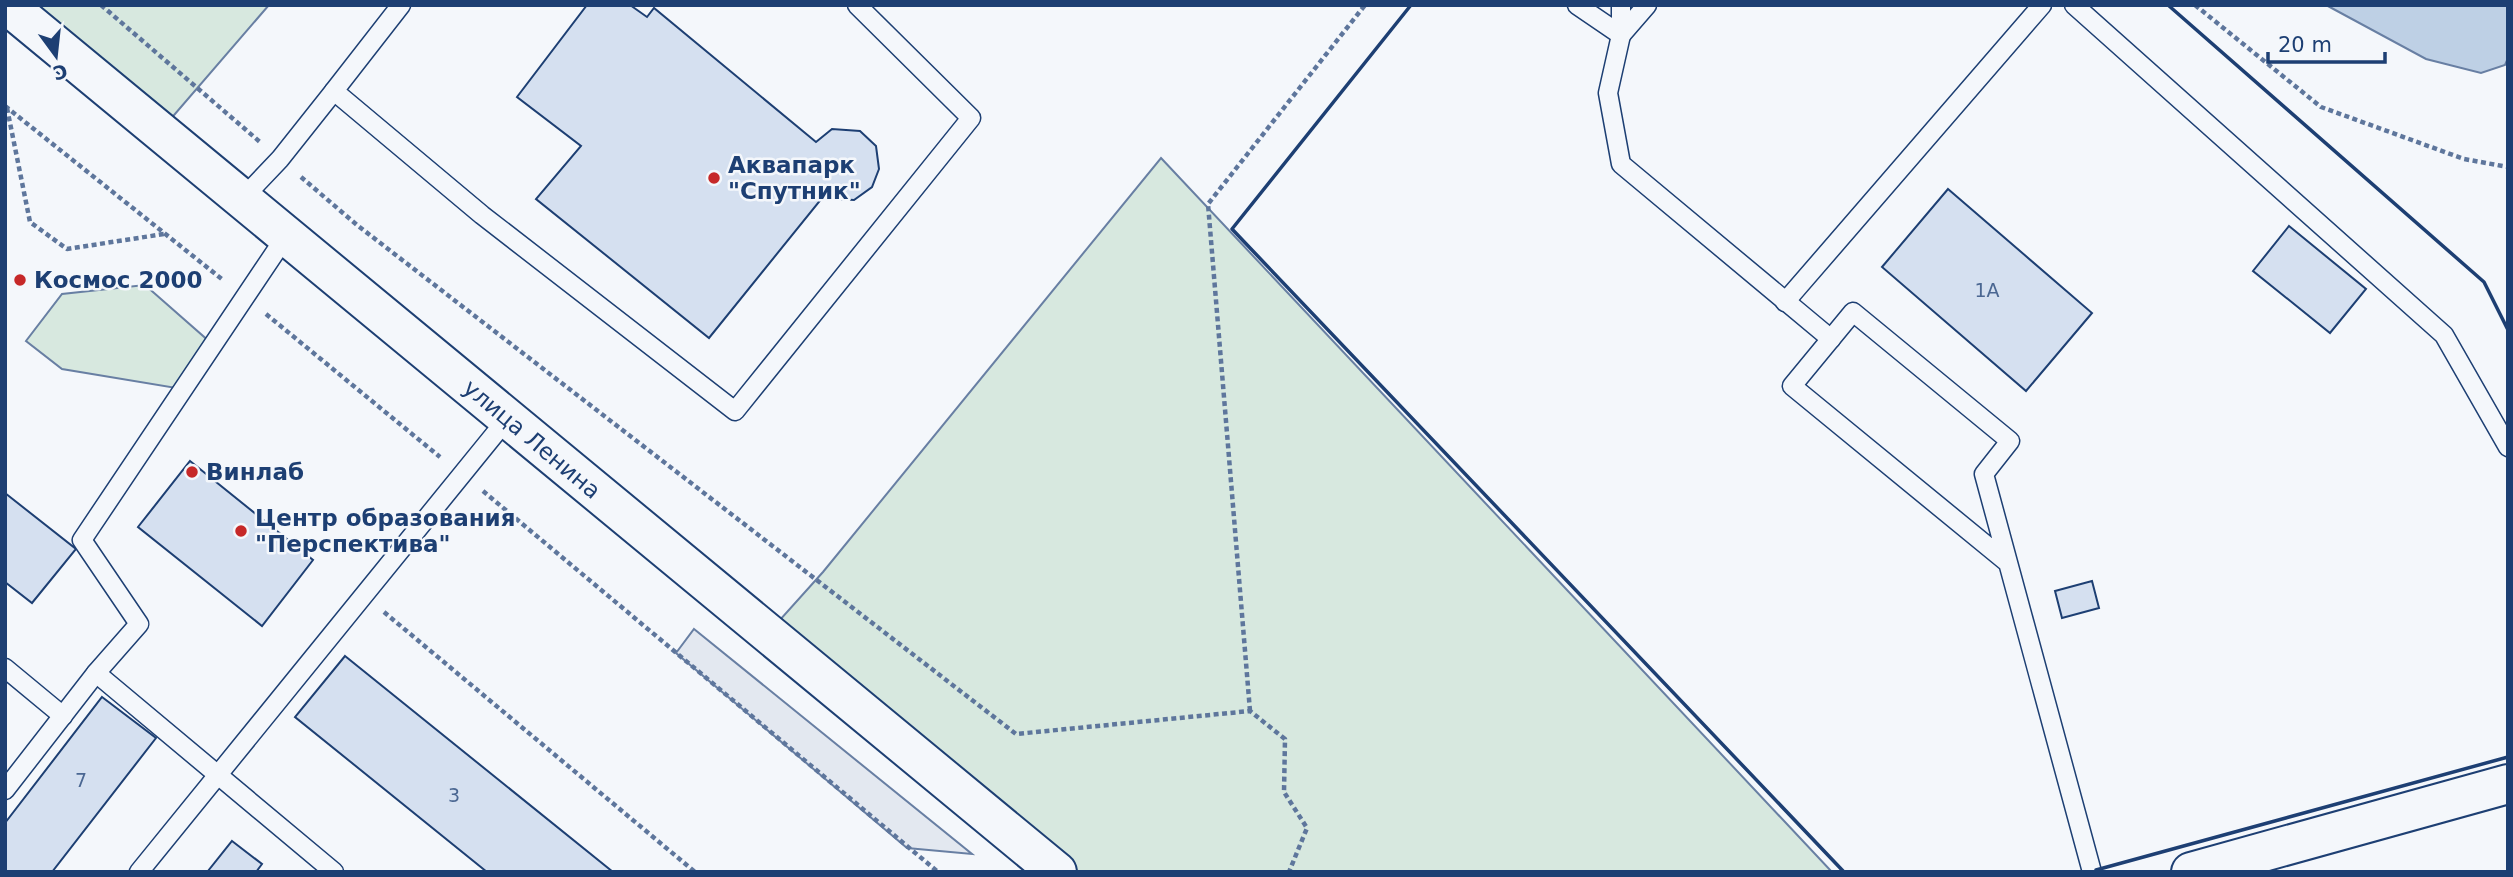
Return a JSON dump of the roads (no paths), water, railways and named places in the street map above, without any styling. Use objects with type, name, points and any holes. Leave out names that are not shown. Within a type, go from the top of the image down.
[{"type":"street","name":"улица Ленина","points":[[7,5],[1057,872]]},
{"type":"street","points":[[2191,872],[2508,784]]},
{"type":"lane","points":[[242,199],[280,159],[401,5]]},
{"type":"lane","points":[[334,90],[482,215],[735,411],[971,118],[857,5]]},
{"type":"lane","points":[[1577,5],[1621,35]]},
{"type":"lane","points":[[1620,5],[1621,35],[1608,93],[1621,164],[1831,339]]},
{"type":"lane","points":[[1621,35],[1647,5]]},
{"type":"lane","points":[[1786,302],[2042,5]]},
{"type":"lane","points":[[2074,5],[2444,335],[2508,447]]},
{"type":"lane","points":[[5,790],[96,673],[139,624],[82,540],[286,236]]},
{"type":"lane","points":[[2008,563],[1792,386],[1853,312],[2010,441],[1984,474],[2092,872]]},
{"type":"lane","points":[[139,872],[216,772],[507,419]]},
{"type":"lane","points":[[5,668],[64,716]]},
{"type":"lane","points":[[96,673],[334,872]]},
{"type":"water","points":[[2326,5],[2508,5],[2508,58],[2505,65],[2481,73],[2426,59]]},
{"type":"place","name":"Аквапарк \"Спутник\"","points":[[714,178]]},
{"type":"place","name":"Космос 2000","points":[[20,280]]},
{"type":"place","name":"Винлаб","points":[[192,472]]},
{"type":"place","name":"Центр образования \"Перспектива\"","points":[[241,531]]}]
